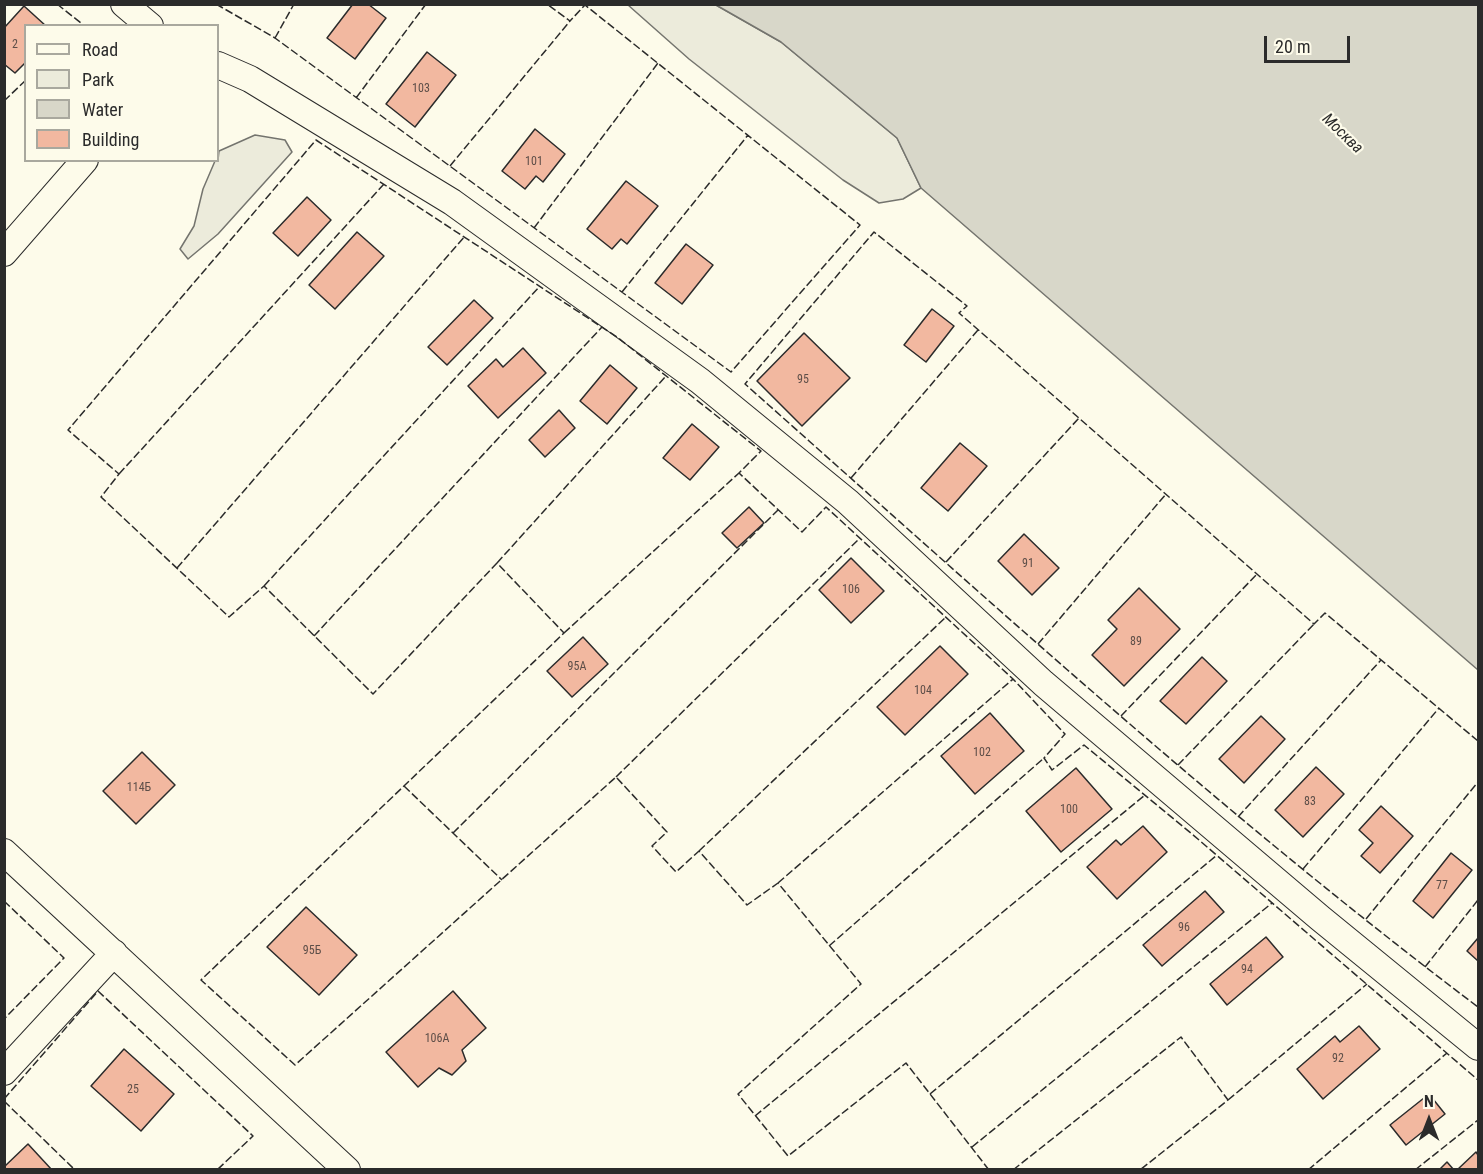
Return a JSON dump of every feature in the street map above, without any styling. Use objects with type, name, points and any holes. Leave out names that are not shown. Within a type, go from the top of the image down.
[{"type":"street","points":[[124,4],[148,24]]},
{"type":"street","points":[[219,65],[250,79],[452,202],[700,381],[848,502],[1061,698],[1311,911],[1479,1047]]},
{"type":"street","points":[[4,252],[83,162]]},
{"type":"street","points":[[4,852],[347,1170]]},
{"type":"street","points":[[4,1072],[114,953]]},
{"type":"green space","points":[[628,5],[716,5],[781,42],[897,138],[921,188],[903,199],[879,203],[843,180],[689,59]]},
{"type":"green space","points":[[255,135],[285,140],[292,152],[218,234],[188,259],[180,249],[194,226],[203,189],[215,162],[219,162],[219,151]]},
{"type":"water","name":"Москва","points":[[716,5],[1478,5],[1478,670],[921,188],[897,138],[781,42]]},
{"type":"building","points":[[353,4],[368,4],[386,18],[355,59],[327,38]]},
{"type":"building","points":[[24,6],[44,24],[24,24],[24,64],[15,73],[4,64],[4,28]]},
{"type":"building","points":[[427,52],[456,75],[415,127],[386,104]]},
{"type":"building","points":[[535,129],[565,154],[543,182],[536,176],[525,189],[502,171]]},
{"type":"building","points":[[626,181],[658,206],[627,244],[621,239],[612,249],[587,229]]},
{"type":"building","points":[[307,197],[331,220],[298,256],[273,233]]},
{"type":"building","points":[[357,232],[384,256],[335,309],[309,285]]},
{"type":"building","points":[[686,244],[713,265],[682,304],[655,283]]},
{"type":"building","points":[[474,300],[493,318],[447,365],[428,347]]},
{"type":"building","points":[[932,309],[954,326],[926,362],[904,345]]},
{"type":"building","points":[[804,333],[850,378],[802,426],[757,381]]},
{"type":"building","points":[[523,348],[546,373],[498,418],[468,386],[496,359],[503,367]]},
{"type":"building","points":[[610,365],[637,388],[607,424],[580,401]]},
{"type":"building","points":[[559,410],[575,428],[545,457],[529,440]]},
{"type":"building","points":[[692,424],[719,447],[690,480],[663,458]]},
{"type":"building","points":[[960,443],[987,466],[948,511],[921,488]]},
{"type":"building","points":[[749,507],[764,523],[737,548],[722,533]]},
{"type":"building","points":[[1024,534],[1059,568],[1032,595],[998,561]]},
{"type":"building","points":[[851,558],[884,591],[851,623],[819,590]]},
{"type":"building","points":[[1139,588],[1180,629],[1124,686],[1092,655],[1117,629],[1108,620]]},
{"type":"building","points":[[583,637],[608,664],[572,697],[547,671]]},
{"type":"building","points":[[940,646],[968,674],[905,735],[877,707]]},
{"type":"building","points":[[1202,657],[1227,681],[1186,724],[1160,701]]},
{"type":"building","points":[[990,713],[1024,751],[975,794],[941,756]]},
{"type":"building","points":[[1261,716],[1285,739],[1244,783],[1219,759]]},
{"type":"building","points":[[142,752],[175,785],[136,824],[103,791]]},
{"type":"building","points":[[1316,767],[1344,794],[1303,837],[1275,810]]},
{"type":"building","points":[[1076,768],[1112,809],[1061,852],[1026,811]]},
{"type":"building","points":[[1381,806],[1413,836],[1380,873],[1361,856],[1373,843],[1359,830]]},
{"type":"building","points":[[1143,826],[1167,852],[1117,899],[1087,867],[1116,840],[1121,845]]},
{"type":"building","points":[[1451,853],[1472,870],[1433,918],[1413,901]]},
{"type":"building","points":[[1205,891],[1224,912],[1162,966],[1143,945]]},
{"type":"building","points":[[306,907],[357,955],[319,995],[267,947]]},
{"type":"building","points":[[1266,937],[1283,957],[1227,1005],[1210,984]]},
{"type":"building","points":[[1478,938],[1478,961],[1467,951]]},
{"type":"building","points":[[453,991],[486,1028],[462,1050],[466,1061],[452,1075],[439,1068],[418,1087],[386,1052]]},
{"type":"building","points":[[1359,1026],[1380,1049],[1323,1099],[1297,1069],[1335,1036],[1340,1042]]},
{"type":"building","points":[[124,1049],[174,1094],[141,1131],[91,1086]]},
{"type":"building","points":[[1429,1094],[1445,1114],[1406,1145],[1390,1125]]},
{"type":"building","points":[[28,1144],[52,1170],[4,1170],[4,1167]]},
{"type":"building","points":[[1476,1152],[1478,1170],[1457,1170]]},
{"type":"building","points":[[1447,1162],[1454,1170],[1439,1170]]},
{"type":"fence","points":[[57,4],[80,24]]},
{"type":"fence","points":[[216,4],[275,38],[731,372],[860,225],[585,5],[570,21],[547,4]]},
{"type":"fence","points":[[275,38],[294,4]]},
{"type":"fence","points":[[356,98],[426,4]]},
{"type":"fence","points":[[450,166],[570,21]]},
{"type":"fence","points":[[534,228],[658,63]]},
{"type":"fence","points":[[4,101],[24,82]]},
{"type":"fence","points":[[622,292],[748,135]]},
{"type":"fence","points":[[989,1170],[906,1063],[788,1156],[738,1094],[861,984],[778,883],[747,905],[699,851],[676,872],[652,846],[667,832],[616,777],[295,1065],[201,980],[564,633],[497,563],[373,694],[264,586],[229,617],[101,497],[119,474],[68,430],[316,140],[617,337],[761,451],[739,473],[802,532],[826,507],[1013,679],[1065,734],[1044,758],[1052,770],[1084,745],[1192,834],[1478,1080]]},
{"type":"fence","points":[[119,474],[384,184]]},
{"type":"fence","points":[[1478,741],[1325,613],[1314,624],[959,313],[967,306],[874,232],[745,384],[1105,703],[1289,858],[1478,1007]]},
{"type":"fence","points":[[177,568],[465,236]]},
{"type":"fence","points":[[264,586],[540,286]]},
{"type":"fence","points":[[314,636],[602,327]]},
{"type":"fence","points":[[851,478],[978,330]]},
{"type":"fence","points":[[497,563],[666,376]]},
{"type":"fence","points":[[946,562],[1079,418]]},
{"type":"fence","points":[[564,633],[739,473]]},
{"type":"fence","points":[[1038,644],[1166,494]]},
{"type":"fence","points":[[453,833],[778,510]]},
{"type":"fence","points":[[616,777],[860,538]]},
{"type":"fence","points":[[1121,716],[1257,574]]},
{"type":"fence","points":[[699,851],[946,617]]},
{"type":"fence","points":[[1178,765],[1314,624]]},
{"type":"fence","points":[[1238,817],[1381,660]]},
{"type":"fence","points":[[778,883],[1013,679]]},
{"type":"fence","points":[[1303,869],[1439,708]]},
{"type":"fence","points":[[829,946],[1044,758]]},
{"type":"fence","points":[[1366,919],[1478,782]]},
{"type":"fence","points":[[404,786],[502,880]]},
{"type":"fence","points":[[755,1116],[1145,795]]},
{"type":"fence","points":[[930,1094],[1217,855]]},
{"type":"fence","points":[[1425,967],[1478,900]]},
{"type":"fence","points":[[4,901],[64,958],[4,1019]]},
{"type":"fence","points":[[972,1147],[1272,903]]},
{"type":"fence","points":[[1228,1100],[1367,984]]},
{"type":"fence","points":[[4,1099],[98,991],[253,1136],[217,1170]]},
{"type":"fence","points":[[1013,1170],[1181,1037],[1228,1100],[1140,1170]]},
{"type":"fence","points":[[1308,1170],[1447,1053]]},
{"type":"fence","points":[[4,1101],[75,1170]]},
{"type":"fence","points":[[1415,1170],[1478,1120]]}]
